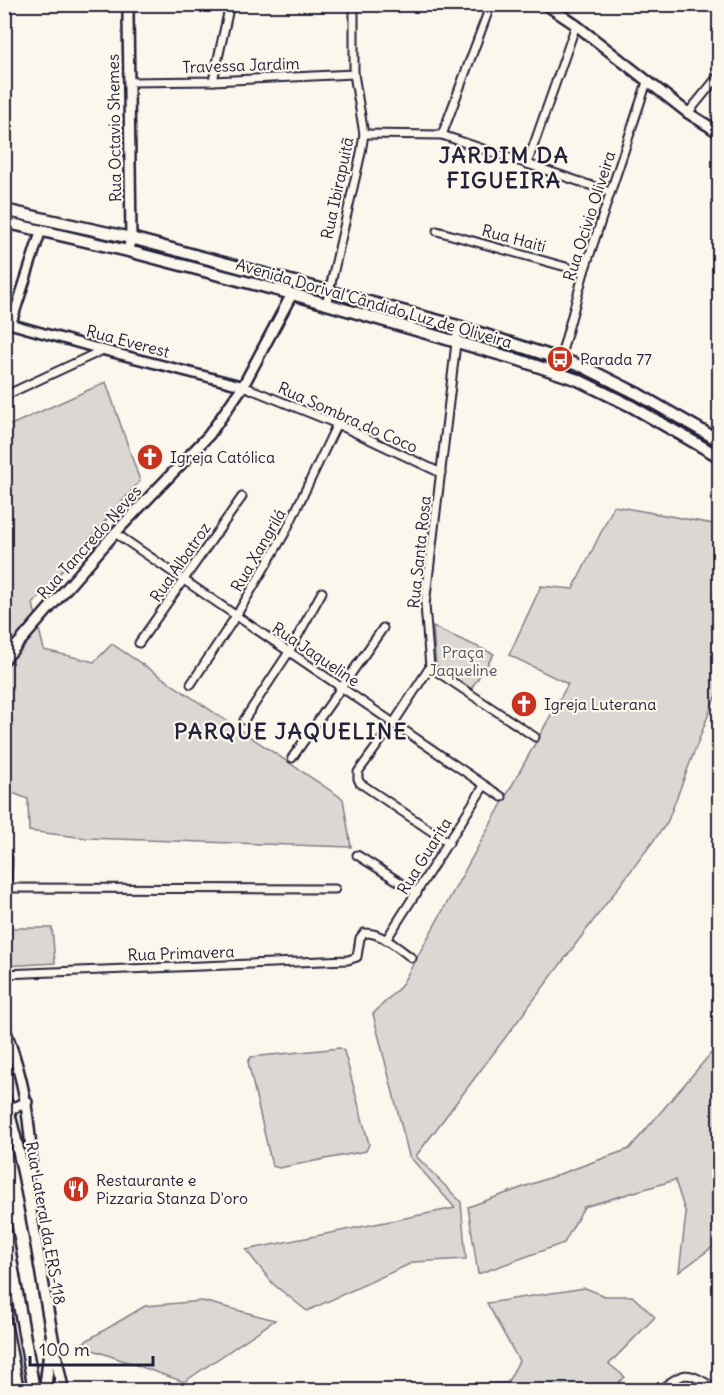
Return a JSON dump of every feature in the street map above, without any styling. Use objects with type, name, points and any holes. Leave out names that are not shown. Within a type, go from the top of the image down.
[{"type":"main road","name":"Rua Octavio Shemes","points":[[128,251],[131,238],[129,4]]},
{"type":"main road","points":[[548,5],[688,113],[716,131]]},
{"type":"main road","name":"Avenida Dorival Cândido Luz de Oliveira","points":[[4,210],[131,238],[458,326],[584,367],[638,394],[720,441]]},
{"type":"main road","name":"Avenida Dorival Cândido Luz de Oliveira","points":[[4,222],[128,251],[292,294],[519,360],[578,380],[631,406],[720,457]]},
{"type":"main road","name":"Rua Tancredo Neves","points":[[4,660],[115,533],[209,435],[243,386],[292,294]]},
{"type":"main road","points":[[4,1026],[20,1070],[27,1102],[31,1161],[30,1174],[25,1183]]},
{"type":"main road","name":"Rua Lateral da ERS-118","points":[[4,1096],[25,1183],[51,1338],[63,1390]]},
{"type":"main road","points":[[9,1110],[27,1102]]},
{"type":"main road","points":[[4,1219],[34,1390]]},
{"type":"main road","points":[[4,1317],[18,1390]]},
{"type":"main road","points":[[45,1390],[51,1338]]},
{"type":"street","points":[[213,81],[230,4]]},
{"type":"street","name":"Rua Ibirapuitã","points":[[326,305],[364,134],[354,74],[354,4]]},
{"type":"street","points":[[442,135],[491,4]]},
{"type":"street","points":[[527,164],[576,25]]},
{"type":"street","name":"Travessa Jardim","points":[[129,82],[213,81],[354,74]]},
{"type":"street","points":[[688,113],[720,74]]},
{"type":"street","name":"Rua Ocivio Oliveira","points":[[560,359],[584,272],[647,82]]},
{"type":"street","points":[[716,131],[720,119]]},
{"type":"street","points":[[364,134],[442,135],[610,192]]},
{"type":"street","points":[[8,324],[41,231]]},
{"type":"street","name":"Rua Haiti","points":[[437,231],[584,272]]},
{"type":"street","name":"Rua Everest","points":[[8,324],[243,386]]},
{"type":"street","name":"Rua Santa Rosa","points":[[430,667],[425,605],[458,326]]},
{"type":"street","points":[[4,396],[103,350]]},
{"type":"street","name":"Rua Sombra do Coco","points":[[243,386],[338,424],[441,473]]},
{"type":"street","name":"Rua Xangrilá","points":[[191,684],[236,616],[285,533],[338,424]]},
{"type":"street","name":"Rua Albatroz","points":[[139,643],[242,497]]},
{"type":"street","name":"Rua Jaqueline","points":[[115,533],[502,797]]},
{"type":"street","points":[[244,720],[289,652],[322,592]]},
{"type":"street","points":[[292,758],[383,628]]},
{"type":"street","points":[[448,843],[360,783],[358,778],[358,772],[430,667],[535,737]]},
{"type":"street","name":"Rua Guarita","points":[[386,940],[484,786]]},
{"type":"street","points":[[357,855],[417,893]]},
{"type":"street","points":[[8,858],[6,888],[335,889]]},
{"type":"street","name":"Rua Primavera","points":[[4,974],[348,960],[357,957],[360,938],[364,933],[371,933],[386,940]]},
{"type":"street","points":[[386,940],[412,958]]},
{"type":"street","points":[[660,1390],[677,1376],[684,1374],[719,1390]]},
{"type":"green space","points":[[106,382],[140,481],[33,604],[44,650],[94,662],[112,644],[343,799],[351,847],[86,838],[29,831],[28,799],[5,790],[4,428]]},
{"type":"green space","points":[[614,506],[719,525],[719,687],[667,823],[416,1156],[461,1202],[466,1259],[414,1262],[307,1311],[273,1284],[246,1250],[455,1208],[409,1156],[373,1014],[401,986],[568,684],[509,655],[541,586],[573,589]]},
{"type":"green space","name":"Praça Jaqueline","points":[[433,627],[494,654],[471,689],[436,666]]},
{"type":"green space","points":[[5,928],[52,928],[55,963],[5,966]]},
{"type":"green space","points":[[719,1044],[719,1242],[679,1272],[686,1214],[675,1180],[584,1207],[564,1243],[478,1274],[468,1207],[629,1149]]},
{"type":"green space","points":[[340,1048],[344,1051],[369,1144],[366,1151],[279,1168],[272,1166],[248,1062],[251,1057]]},
{"type":"green space","points":[[585,1288],[605,1296],[632,1296],[655,1317],[609,1364],[625,1377],[609,1390],[383,1390],[507,1383],[519,1361],[487,1303]]},
{"type":"green space","points":[[202,1301],[275,1320],[184,1382],[79,1345],[145,1306]]},
{"type":"place","name":"Parada 77","points":[[560,359]]},
{"type":"place","name":"Igreja Católica","points":[[150,457]]},
{"type":"place","name":"Igreja Luterana","points":[[524,704]]},
{"type":"place","name":"Restaurante e Pizzaria Stanza D'oro","points":[[76,1189]]},
{"type":"district","name":"JARDIM DA FIGUEIRA","points":[[504,168]]},
{"type":"district","name":"PARQUE JAQUELINE","points":[[291,731]]}]
